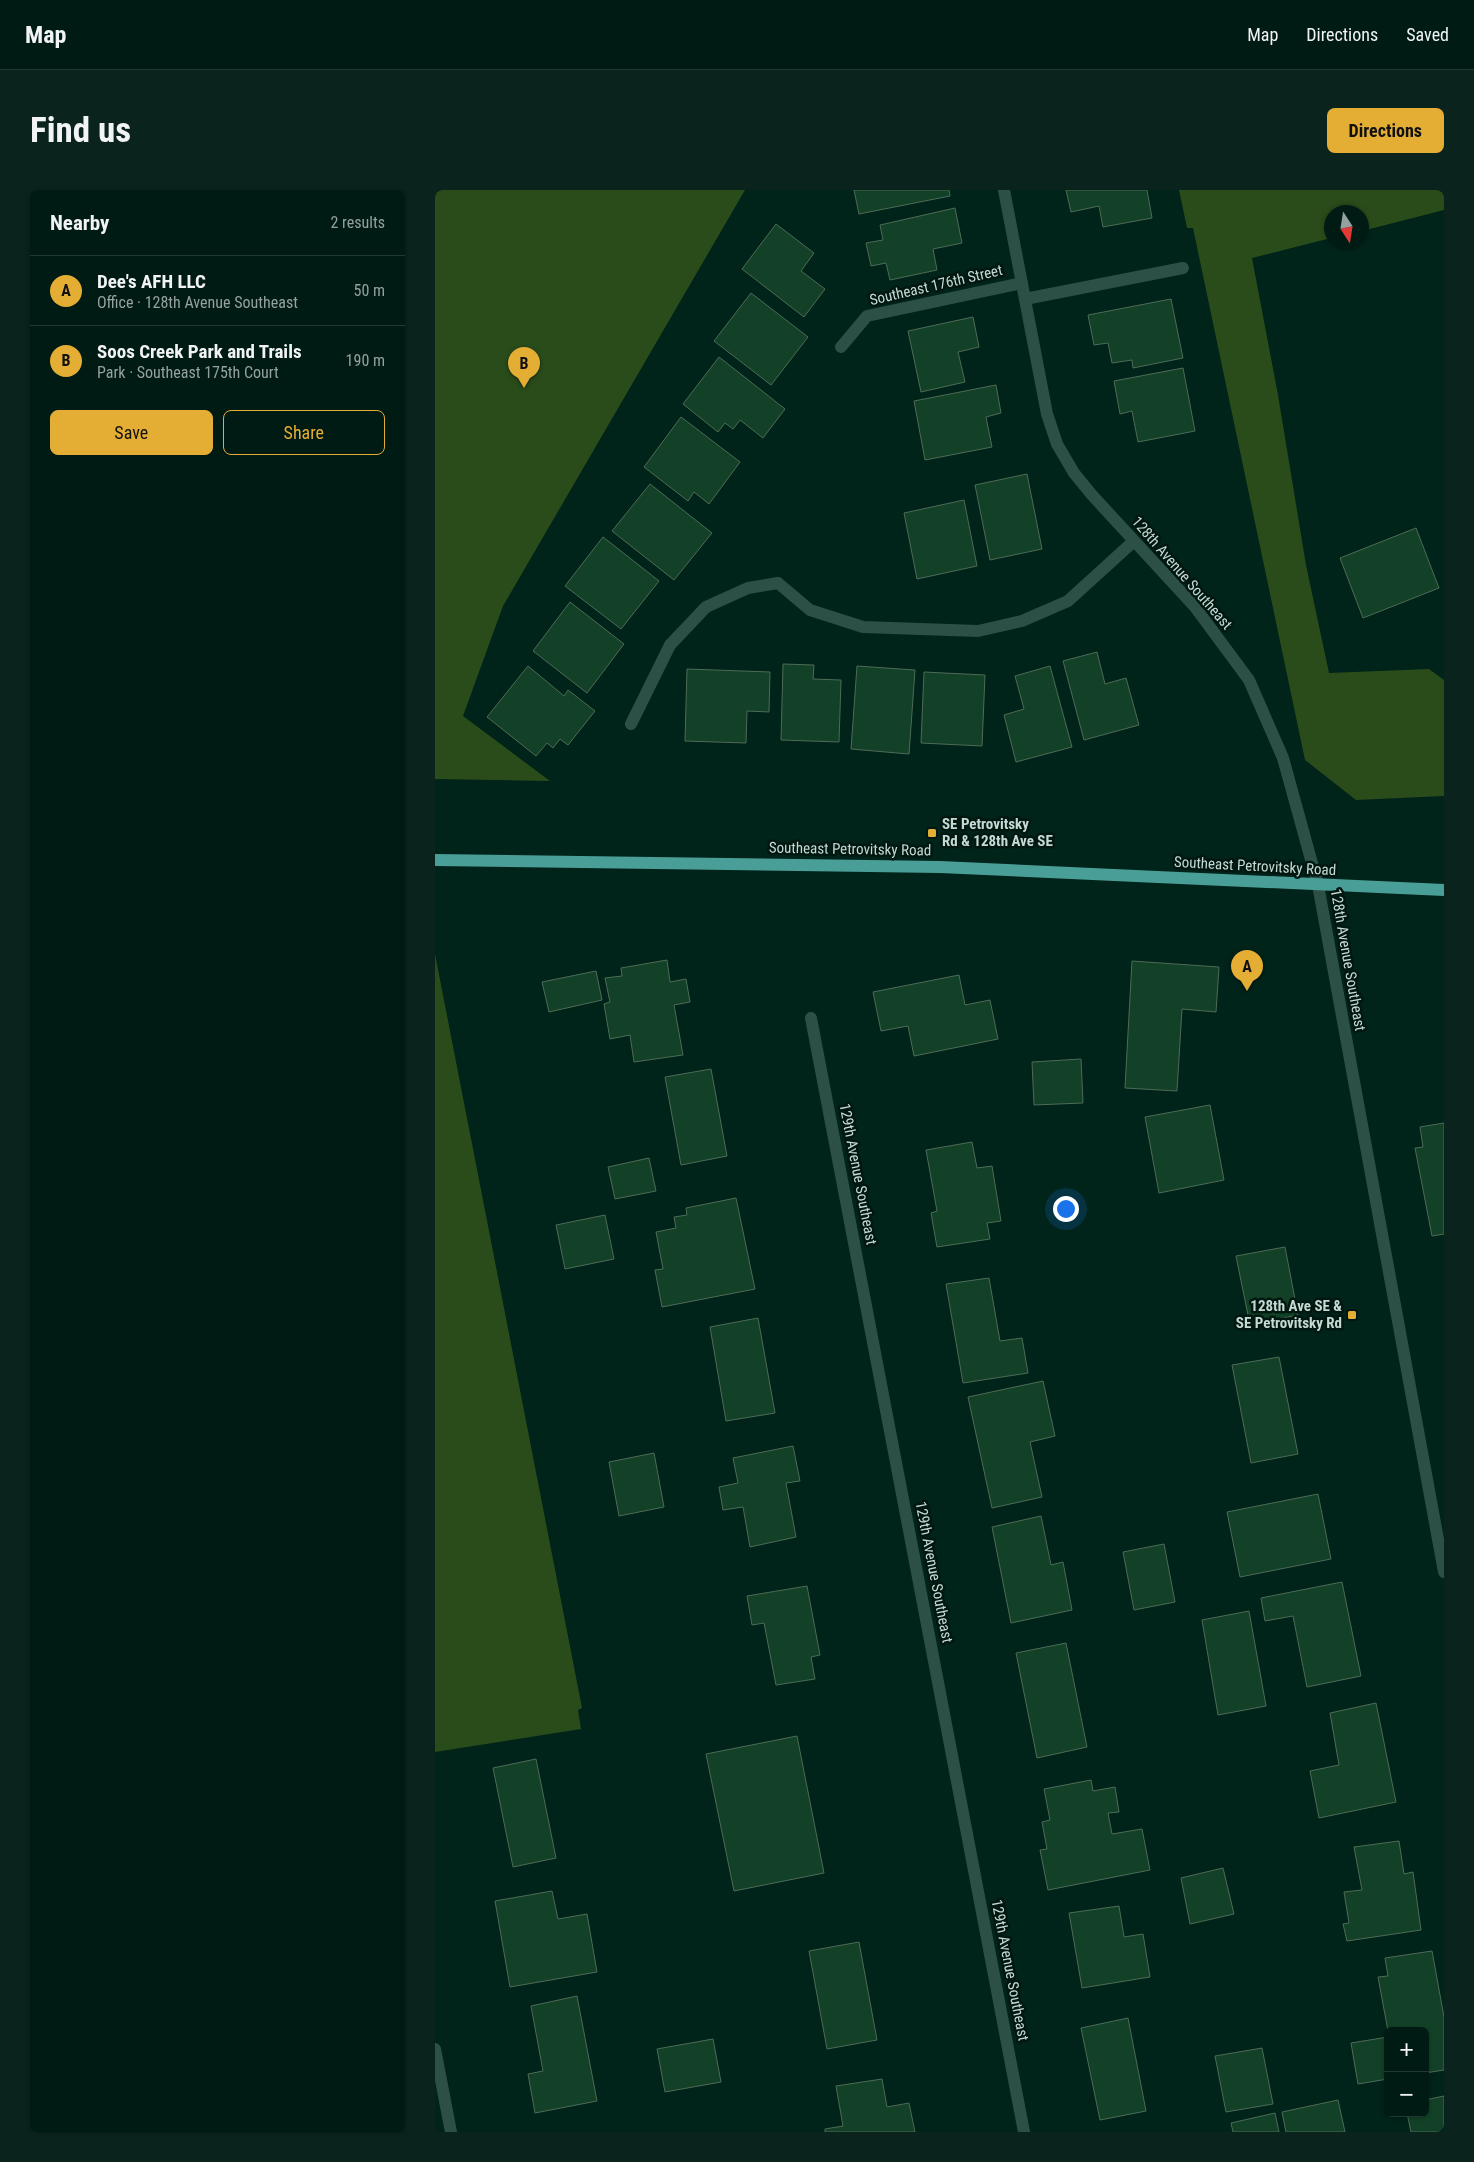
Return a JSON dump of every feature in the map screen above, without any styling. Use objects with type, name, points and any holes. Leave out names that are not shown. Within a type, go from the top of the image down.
[{"type":"main road","name":"Southeast Petrovitsky Road","points":[[435,860],[940,867],[1317,886],[1444,890]]},
{"type":"street","name":"128th Avenue Southeast","points":[[1004,190],[1047,414],[1057,444],[1074,473],[1195,607],[1249,680],[1283,758],[1317,886],[1444,1572]]},
{"type":"street","points":[[1025,299],[1183,268]]},
{"type":"street","name":"Southeast 176th Street","points":[[841,347],[867,316],[1021,283]]},
{"type":"street","points":[[631,724],[670,645],[706,607],[748,588],[778,583],[810,610],[863,627],[978,630],[1022,620],[1068,601],[1134,541]]},
{"type":"street","name":"129th Avenue Southeast","points":[[811,1018],[1024,2132]]},
{"type":"street","points":[[435,2049],[451,2132]]},
{"type":"green space","points":[[435,190],[745,190],[503,606],[463,716],[550,781],[435,779]]},
{"type":"green space","points":[[1179,190],[1444,190],[1444,210],[1369,229],[1369,205],[1324,205],[1324,240],[1252,258],[1278,395],[1306,565],[1329,673],[1429,669],[1444,680],[1444,796],[1356,800],[1305,760],[1193,228],[1187,228]]},
{"type":"green space","points":[[435,954],[582,1708],[578,1710],[581,1729],[435,1752]]},
{"type":"building","points":[[854,190],[949,190],[950,196],[859,214]]},
{"type":"building","points":[[1066,190],[1147,190],[1152,218],[1103,227],[1099,206],[1071,212]]},
{"type":"building","points":[[955,208],[962,243],[933,249],[937,270],[890,280],[886,263],[871,266],[866,243],[883,240],[880,225]]},
{"type":"building","points":[[776,224],[814,253],[801,271],[825,289],[804,317],[742,269]]},
{"type":"building","points":[[751,293],[808,337],[771,385],[714,341]]},
{"type":"building","points":[[1171,299],[1183,358],[1133,368],[1132,360],[1112,363],[1108,343],[1094,345],[1088,315]]},
{"type":"building","points":[[973,317],[979,347],[958,352],[965,382],[921,392],[908,331]]},
{"type":"building","points":[[719,357],[785,409],[763,438],[740,420],[733,429],[725,423],[718,432],[683,404]]},
{"type":"building","points":[[1183,368],[1195,431],[1138,442],[1132,411],[1120,414],[1114,381]]},
{"type":"building","points":[[996,385],[1001,413],[986,417],[992,447],[925,460],[914,401]]},
{"type":"building","points":[[681,417],[740,462],[709,504],[694,492],[688,501],[644,467]]},
{"type":"building","points":[[1027,474],[1042,549],[990,560],[975,485]]},
{"type":"building","points":[[650,484],[712,533],[674,580],[612,531]]},
{"type":"building","points":[[964,500],[977,566],[917,579],[904,513]]},
{"type":"building","points":[[1416,528],[1439,588],[1363,618],[1340,558]]},
{"type":"building","points":[[603,537],[659,581],[621,629],[565,586]]},
{"type":"building","points":[[570,602],[624,644],[587,693],[533,651]]},
{"type":"building","points":[[1097,652],[1105,684],[1126,678],[1139,725],[1084,740],[1063,661]]},
{"type":"building","points":[[783,664],[814,665],[813,679],[841,680],[839,742],[781,740]]},
{"type":"building","points":[[528,666],[564,696],[568,690],[595,711],[568,745],[560,739],[553,748],[547,743],[536,756],[487,717]]},
{"type":"building","points":[[857,666],[915,670],[909,754],[851,749]]},
{"type":"building","points":[[1050,666],[1072,747],[1016,762],[1004,715],[1024,709],[1015,676]]},
{"type":"building","points":[[687,669],[770,672],[769,712],[747,711],[746,743],[685,741]]},
{"type":"building","points":[[924,672],[985,675],[982,746],[921,743]]},
{"type":"building","points":[[667,960],[670,982],[686,979],[690,1002],[674,1005],[683,1055],[634,1062],[630,1035],[610,1039],[604,1004],[610,1002],[605,978],[622,976],[621,968]]},
{"type":"building","points":[[1132,961],[1219,967],[1216,1012],[1182,1009],[1177,1091],[1125,1088]]},
{"type":"building","points":[[596,971],[602,1000],[549,1012],[542,982]]},
{"type":"building","points":[[959,975],[965,1005],[990,1000],[998,1039],[914,1056],[908,1026],[881,1031],[873,992]]},
{"type":"building","points":[[1081,1059],[1083,1103],[1034,1105],[1032,1062]]},
{"type":"building","points":[[711,1069],[727,1156],[681,1165],[665,1077]]},
{"type":"building","points":[[1210,1105],[1224,1180],[1159,1193],[1145,1117]]},
{"type":"building","points":[[1444,1123],[1444,1234],[1432,1236],[1415,1148],[1423,1147],[1420,1127]]},
{"type":"building","points":[[972,1142],[977,1168],[992,1166],[1001,1221],[987,1223],[990,1239],[937,1247],[931,1213],[937,1211],[926,1150]]},
{"type":"building","points":[[649,1158],[656,1191],[615,1199],[608,1167]]},
{"type":"building","points":[[736,1198],[755,1289],[662,1307],[655,1270],[663,1269],[656,1232],[676,1228],[674,1217],[687,1215],[686,1208]]},
{"type":"building","points":[[605,1215],[614,1259],[565,1269],[556,1225]]},
{"type":"building","points":[[1285,1247],[1298,1315],[1250,1325],[1236,1256]]},
{"type":"building","points":[[989,1278],[1000,1341],[1022,1338],[1028,1373],[963,1383],[946,1284]]},
{"type":"building","points":[[758,1318],[775,1413],[726,1421],[710,1327]]},
{"type":"building","points":[[1279,1357],[1298,1454],[1251,1463],[1232,1365]]},
{"type":"building","points":[[1043,1381],[1055,1436],[1030,1442],[1042,1497],[992,1508],[968,1397]]},
{"type":"building","points":[[793,1446],[800,1481],[786,1483],[796,1537],[750,1547],[743,1507],[723,1510],[719,1487],[738,1483],[733,1458]]},
{"type":"building","points":[[654,1453],[664,1507],[619,1516],[609,1462]]},
{"type":"building","points":[[1318,1494],[1331,1559],[1240,1577],[1227,1512]]},
{"type":"building","points":[[1041,1516],[1051,1565],[1063,1562],[1072,1610],[1011,1623],[992,1527]]},
{"type":"building","points":[[1164,1544],[1175,1602],[1134,1610],[1123,1552]]},
{"type":"building","points":[[1342,1582],[1361,1676],[1307,1687],[1293,1616],[1265,1621],[1261,1598]]},
{"type":"building","points":[[807,1586],[820,1655],[811,1657],[815,1679],[776,1685],[764,1623],[752,1625],[747,1596]]},
{"type":"building","points":[[1249,1611],[1266,1706],[1218,1715],[1202,1620]]},
{"type":"building","points":[[1066,1643],[1087,1747],[1037,1758],[1016,1653]]},
{"type":"building","points":[[1376,1703],[1396,1802],[1319,1818],[1310,1771],[1339,1765],[1330,1713]]},
{"type":"building","points":[[797,1736],[824,1873],[734,1891],[706,1754]]},
{"type":"building","points":[[536,1759],[556,1858],[513,1867],[493,1768]]},
{"type":"building","points":[[1091,1780],[1093,1791],[1115,1787],[1119,1812],[1108,1813],[1112,1834],[1142,1829],[1150,1870],[1048,1890],[1040,1850],[1047,1849],[1042,1822],[1050,1820],[1044,1789]]},
{"type":"building","points":[[1399,1841],[1404,1874],[1413,1872],[1421,1930],[1347,1941],[1343,1924],[1349,1923],[1344,1892],[1362,1890],[1354,1847]]},
{"type":"building","points":[[1223,1868],[1234,1914],[1190,1924],[1181,1878]]},
{"type":"building","points":[[552,1891],[558,1919],[587,1914],[597,1972],[510,1987],[495,1901]]},
{"type":"building","points":[[1119,1906],[1124,1937],[1143,1934],[1150,1977],[1082,1988],[1069,1913]]},
{"type":"building","points":[[859,1942],[877,2040],[827,2049],[809,1951]]},
{"type":"building","points":[[1432,1951],[1444,2017],[1444,2070],[1429,2072],[1429,2027],[1387,2027],[1378,1977],[1388,1976],[1385,1958]]},
{"type":"building","points":[[577,1996],[597,2101],[535,2113],[528,2074],[543,2071],[531,2006]]},
{"type":"building","points":[[1128,2018],[1146,2111],[1100,2120],[1081,2028]]},
{"type":"building","points":[[1384,2038],[1384,2080],[1358,2084],[1351,2043]]},
{"type":"building","points":[[713,2039],[721,2082],[665,2092],[657,2049]]},
{"type":"building","points":[[1262,2048],[1273,2104],[1226,2112],[1215,2056]]},
{"type":"building","points":[[882,2079],[887,2107],[909,2103],[915,2132],[825,2132],[825,2129],[843,2126],[836,2086]]},
{"type":"building","points":[[1444,2096],[1444,2132],[1411,2132],[1408,2117],[1429,2117],[1429,2099]]},
{"type":"building","points":[[1338,2100],[1345,2132],[1286,2132],[1282,2112]]},
{"type":"building","points":[[1275,2113],[1279,2132],[1233,2132],[1231,2123]]},
{"type":"place","name":"Soos Creek Park and Trails","points":[[524,388]]},
{"type":"place","name":"SE Petrovitsky Rd & 128th Ave SE","points":[[932,833]]},
{"type":"place","name":"Dee's AFH LLC","points":[[1247,991]]},
{"type":"place","name":"128th Ave SE & SE Petrovitsky Rd","points":[[1352,1315]]}]
